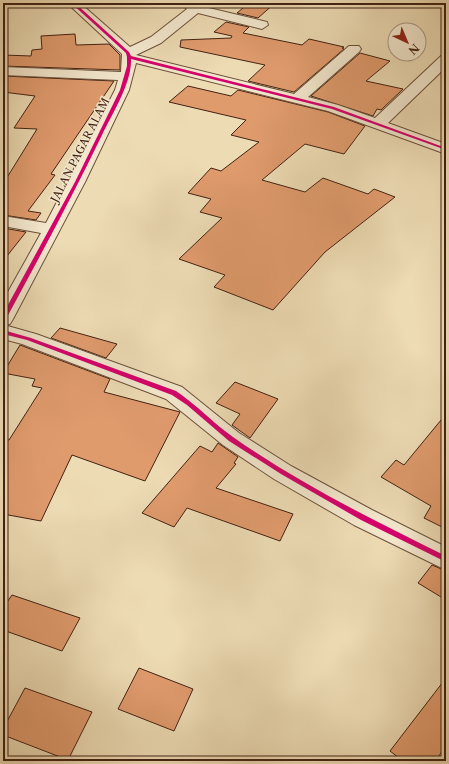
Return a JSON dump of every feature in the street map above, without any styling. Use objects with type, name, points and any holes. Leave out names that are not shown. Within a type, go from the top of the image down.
[{"type":"street","points":[[73,3],[129,55],[297,99],[378,124],[446,149]]},
{"type":"street","points":[[129,55],[156,40],[194,5],[262,25]]},
{"type":"street","points":[[297,99],[354,49]]},
{"type":"street","name":"JALAN PAGAR ALAM","points":[[3,319],[81,175],[122,90],[129,55]]},
{"type":"street","points":[[378,124],[446,59]]},
{"type":"street","points":[[3,71],[126,76]]},
{"type":"street","points":[[3,221],[51,229]]},
{"type":"street","points":[[3,332],[29,339],[174,393],[189,402],[231,439],[346,510],[446,559]]},
{"type":"building","points":[[249,3],[275,3],[258,18],[237,13]]},
{"type":"building","points":[[226,22],[249,27],[243,33],[302,45],[309,39],[344,47],[342,48],[344,49],[294,92],[248,81],[265,65],[180,47],[181,40],[231,38],[232,36],[214,32]]},
{"type":"building","points":[[75,34],[76,45],[109,44],[120,55],[120,70],[3,66],[3,55],[31,56],[32,50],[42,49],[41,36]]},
{"type":"building","points":[[360,53],[389,62],[366,81],[403,89],[381,110],[377,109],[373,116],[311,96]]},
{"type":"building","points":[[3,76],[114,81],[51,174],[55,175],[28,211],[41,213],[36,220],[3,215],[3,184],[37,129],[14,128],[35,96],[3,92]]},
{"type":"building","points":[[188,86],[231,96],[238,90],[328,112],[365,126],[344,154],[305,144],[262,180],[305,192],[323,178],[368,194],[374,189],[395,197],[325,252],[273,310],[214,287],[225,275],[179,259],[222,218],[200,212],[211,199],[188,193],[211,168],[221,171],[259,142],[231,135],[246,120],[169,102]]},
{"type":"building","points":[[3,228],[26,232],[3,261]]},
{"type":"building","points":[[60,328],[117,344],[106,358],[51,338]]},
{"type":"building","points":[[20,345],[110,379],[104,392],[180,412],[145,481],[72,455],[41,521],[3,514],[3,439],[9,440],[42,388],[32,386],[35,379],[3,373]]},
{"type":"building","points":[[235,382],[278,399],[250,438],[232,425],[240,414],[216,403]]},
{"type":"building","points":[[446,414],[446,529],[424,518],[431,506],[381,477],[396,460],[404,465]]},
{"type":"building","points":[[218,443],[238,457],[234,463],[236,464],[216,488],[293,514],[280,541],[187,508],[174,527],[142,513],[200,446],[212,452]]},
{"type":"building","points":[[432,565],[446,571],[446,600],[418,583]]},
{"type":"building","points":[[12,595],[80,618],[62,651],[3,630],[3,608]]},
{"type":"building","points":[[139,668],[193,689],[174,731],[118,709]]},
{"type":"building","points":[[446,678],[446,746],[435,761],[403,761],[390,751]]},
{"type":"building","points":[[25,688],[92,712],[68,760],[3,735],[3,729]]},
{"type":"cycle path","points":[[3,319],[77,182],[122,90],[128,71],[128,53],[73,3]]},
{"type":"cycle path","points":[[129,57],[333,108],[446,149]]},
{"type":"cycle path","points":[[3,332],[29,339],[174,393],[231,439],[283,473],[363,518],[446,559]]}]
